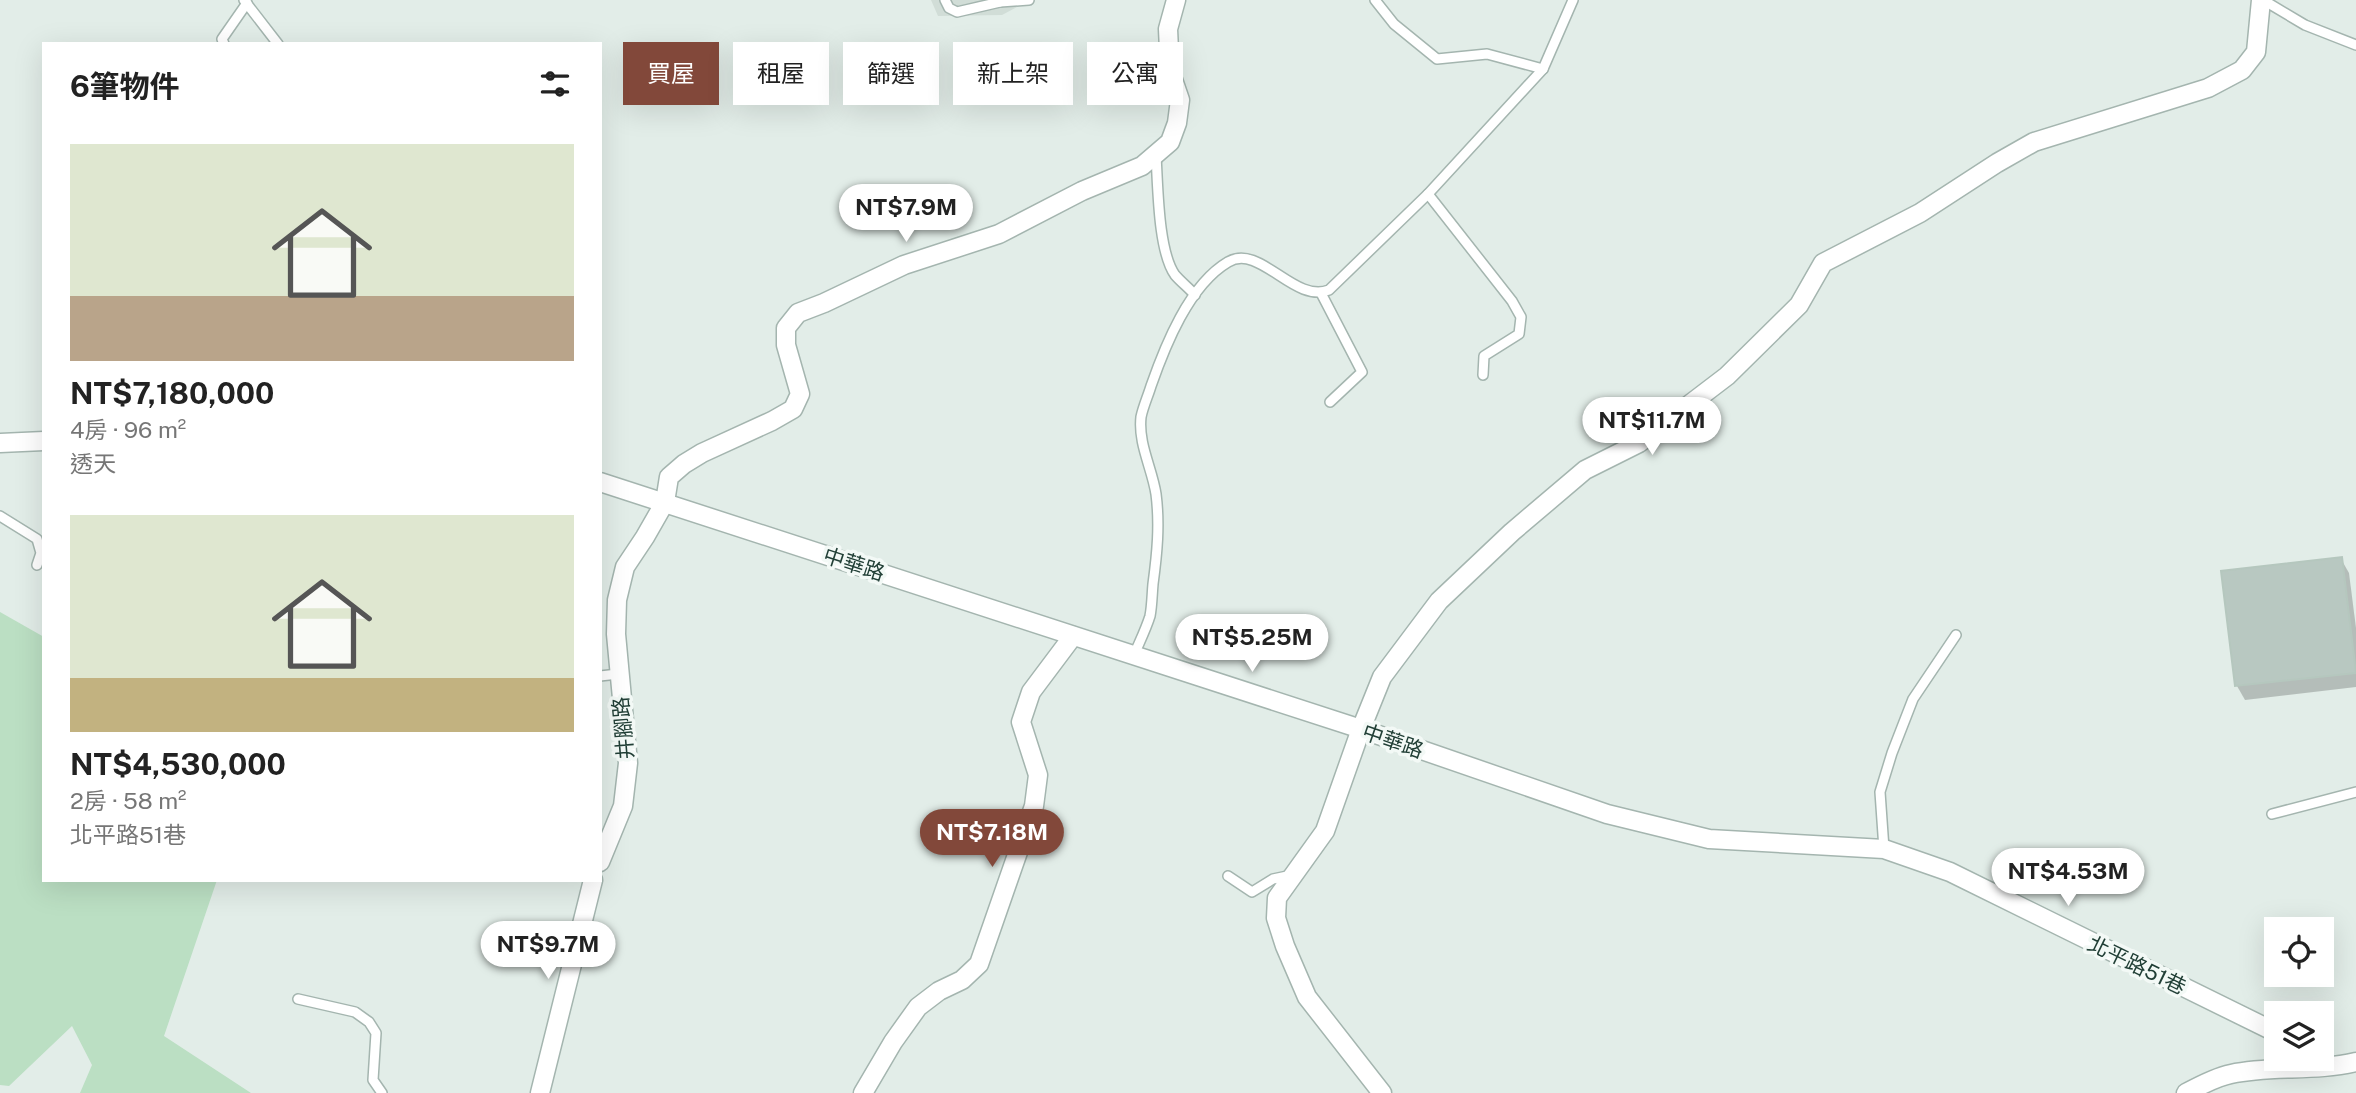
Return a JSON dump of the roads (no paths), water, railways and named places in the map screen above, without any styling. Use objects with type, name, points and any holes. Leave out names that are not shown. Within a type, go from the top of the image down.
[{"type":"street","points":[[602,483],[665,502],[669,477],[684,464],[793,409],[800,394],[786,345],[786,328],[798,313],[904,265],[999,234],[1082,191],[1142,166],[1156,156],[1170,142],[1177,123],[1180,100],[1170,71],[1168,29],[1176,0]]},
{"type":"street","points":[[1382,1093],[1307,997],[1284,946],[1276,918],[1277,898],[1325,831],[1382,677],[1439,601],[1512,532],[1584,470],[1639,443],[1727,376],[1799,305],[1823,263],[1920,213],[2034,142],[2208,88],[2242,70],[2256,52],[2262,0]]},
{"type":"street","points":[[0,443],[42,440]]},
{"type":"street","name":"中華路","points":[[665,502],[1361,729],[1607,814],[1709,839],[1840,846]]},
{"type":"street","name":"井腳路","points":[[602,857],[623,806],[628,763],[609,675],[617,600],[625,567],[665,502]]},
{"type":"street","points":[[863,1093],[893,1042],[918,1007],[939,991],[962,980],[979,964],[1034,806],[1038,775],[1021,722],[1031,692],[1073,636]]},
{"type":"street","name":"北平路51巷","points":[[1840,846],[1884,849],[1950,872],[2264,1028]]},
{"type":"street","points":[[540,1093],[593,882]]},
{"type":"street","points":[[2334,1061],[2351,1067]]},
{"type":"street","points":[[2186,1093],[2230,1074],[2270,1069],[2351,1067]]},
{"type":"lane","points":[[945,0],[949,8],[957,12],[1000,1],[1029,0]]},
{"type":"lane","points":[[1375,0],[1394,24],[1437,59],[1487,54],[1543,69]]},
{"type":"lane","points":[[1134,655],[1150,616],[1159,536],[1156,493],[1142,442],[1141,416],[1164,348],[1195,295],[1228,262],[1240,257],[1253,260],[1303,290],[1321,293],[1329,290],[1428,194],[1543,69],[1573,0]]},
{"type":"lane","points":[[2262,0],[2305,25],[2356,45]]},
{"type":"lane","points":[[223,42],[222,39],[245,1],[276,42]]},
{"type":"lane","points":[[1156,156],[1160,212],[1168,260],[1176,275],[1195,295]]},
{"type":"lane","points":[[1428,194],[1512,301],[1521,317],[1519,334],[1484,356],[1483,375]]},
{"type":"lane","points":[[1321,293],[1362,372],[1330,402]]},
{"type":"lane","points":[[0,516],[37,539],[41,553],[37,565]]},
{"type":"lane","points":[[1884,849],[1880,792],[1892,753],[1913,699],[1956,635]]},
{"type":"lane","points":[[2272,814],[2356,792]]},
{"type":"lane","points":[[1228,876],[1252,892],[1273,878],[1297,873]]},
{"type":"lane","points":[[298,999],[355,1012],[369,1022],[376,1034],[373,1080],[382,1093]]}]
